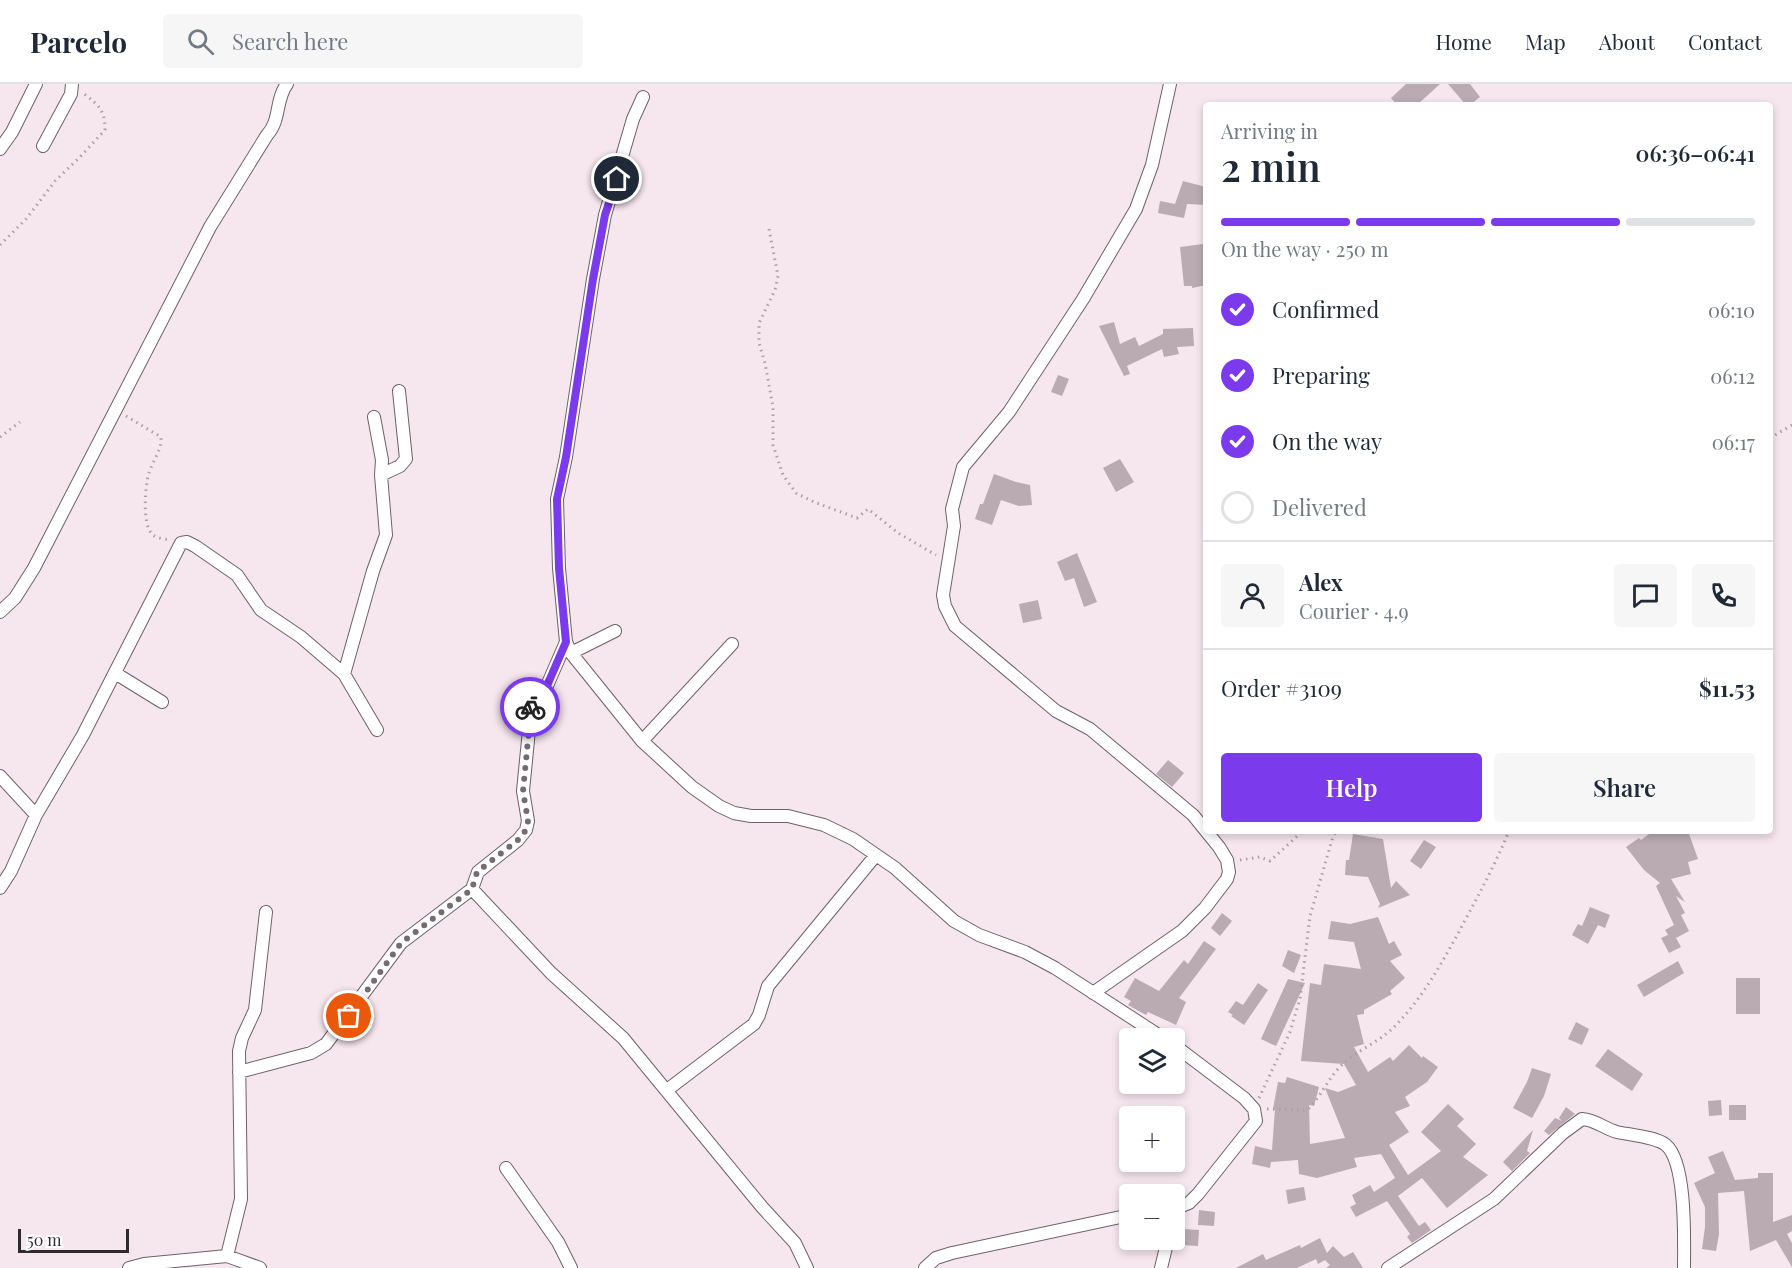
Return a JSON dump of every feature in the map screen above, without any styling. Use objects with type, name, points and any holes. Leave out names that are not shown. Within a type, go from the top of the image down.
[{"type":"street","points":[[0,149],[12,132],[36,84]]},
{"type":"street","points":[[43,146],[71,93],[72,84]]},
{"type":"street","points":[[0,612],[15,598],[34,568],[210,227],[273,128],[278,111],[278,99],[286,84]]},
{"type":"street","points":[[1170,84],[1152,165],[1136,209],[1083,299],[1010,412],[963,467],[952,509],[954,526],[943,595],[945,606],[955,626],[1056,711],[1090,729],[1193,815],[1203,827]]},
{"type":"street","points":[[643,97],[633,119],[605,215],[566,457],[557,499],[559,568],[569,648],[642,741],[692,787],[719,806],[734,813],[751,816],[788,816],[824,825],[853,838],[895,868],[954,921],[979,935],[1025,952],[1055,968],[1147,1028]]},
{"type":"street","points":[[381,474],[400,466],[406,459],[399,391]]},
{"type":"street","points":[[344,674],[373,571],[386,535],[382,460],[374,417]]},
{"type":"street","points":[[0,888],[11,872],[36,815],[83,735],[181,543],[187,542],[195,546],[237,575],[261,610],[301,638],[344,674],[377,730]]},
{"type":"street","points":[[239,1072],[311,1053],[326,1044],[401,943],[472,889],[477,872],[518,840],[526,830],[528,821],[523,791],[530,705],[537,693],[546,688],[569,648],[615,631]]},
{"type":"street","points":[[642,741],[732,644]]},
{"type":"street","points":[[115,673],[162,702]]},
{"type":"street","points":[[0,776],[36,815]]},
{"type":"street","points":[[1093,993],[1182,931],[1205,908],[1227,879],[1229,872],[1227,860],[1209,834]]},
{"type":"street","points":[[667,1090],[754,1024],[768,986],[876,855]]},
{"type":"street","points":[[472,889],[551,973],[623,1038],[795,1243],[807,1268]]},
{"type":"street","points":[[227,1256],[241,1199],[240,1044],[255,1010],[266,912]]},
{"type":"street","points":[[1185,1054],[1244,1098],[1254,1109],[1256,1121],[1198,1194],[1185,1205]]},
{"type":"street","points":[[1388,1268],[1494,1199],[1563,1133],[1582,1119],[1596,1122],[1611,1131],[1656,1139],[1671,1151],[1685,1211],[1684,1268]]},
{"type":"street","points":[[506,1168],[558,1242],[571,1268]]},
{"type":"street","points":[[925,1268],[936,1258],[952,1253],[1119,1217]]},
{"type":"street","points":[[1161,1268],[1165,1250]]},
{"type":"street","points":[[129,1268],[144,1264],[227,1256],[260,1268]]},
{"type":"path","points":[[0,245],[27,218],[55,181],[105,130],[105,118],[99,106],[72,84]]},
{"type":"path","points":[[769,229],[778,276],[775,290],[759,323],[759,342],[773,407],[773,444],[783,475],[796,493],[857,518],[868,509],[898,533],[948,562]]},
{"type":"path","points":[[114,410],[161,437],[159,452],[146,482],[146,520],[153,536],[181,543]]},
{"type":"path","points":[[0,437],[20,422]]},
{"type":"path","points":[[1773,436],[1792,425]]},
{"type":"path","points":[[1227,860],[1260,857],[1270,861],[1300,834]]},
{"type":"path","points":[[1335,834],[1311,916],[1300,999],[1290,1032],[1254,1109],[1307,1110],[1326,1089],[1337,1070],[1353,1056],[1380,1040],[1401,1019],[1430,983],[1449,952],[1494,868],[1508,834]]},
{"type":"building","points":[[1406,84],[1440,84],[1420,102],[1394,102],[1391,98]]},
{"type":"building","points":[[1448,84],[1470,84],[1480,97],[1474,102],[1463,102]]},
{"type":"building","points":[[1183,181],[1203,186],[1203,205],[1187,204],[1184,218],[1158,213],[1160,201],[1175,204]]},
{"type":"building","points":[[1203,244],[1203,286],[1192,288],[1192,286],[1184,286],[1180,247]]},
{"type":"building","points":[[1114,322],[1120,344],[1135,337],[1139,346],[1163,334],[1163,329],[1193,328],[1194,346],[1177,347],[1179,354],[1164,357],[1162,349],[1127,366],[1130,374],[1124,376],[1099,326]]},
{"type":"building","points":[[1058,375],[1069,379],[1062,396],[1051,392]]},
{"type":"building","points":[[1120,459],[1134,482],[1116,492],[1103,468]]},
{"type":"building","points":[[994,474],[1030,485],[1032,505],[1019,506],[1001,500],[992,525],[975,519]]},
{"type":"building","points":[[1077,553],[1097,602],[1084,607],[1074,578],[1065,581],[1057,562]]},
{"type":"building","points":[[1038,600],[1042,619],[1023,623],[1019,604]]},
{"type":"building","points":[[1168,760],[1184,773],[1172,787],[1156,774]]},
{"type":"building","points":[[1353,834],[1383,839],[1391,888],[1396,881],[1410,895],[1378,908],[1380,904],[1368,877],[1345,875],[1346,860],[1349,860]]},
{"type":"building","points":[[1649,834],[1689,834],[1698,859],[1688,862],[1691,874],[1671,879],[1685,902],[1676,896],[1685,913],[1681,915],[1689,931],[1676,938],[1681,947],[1669,953],[1661,938],[1668,935],[1665,930],[1674,925],[1656,886],[1660,883],[1644,870],[1626,847],[1639,838],[1641,840]]},
{"type":"building","points":[[1424,840],[1436,847],[1421,869],[1410,861]]},
{"type":"building","points":[[1590,907],[1610,915],[1605,928],[1598,925],[1588,944],[1572,935],[1578,924],[1582,926]]},
{"type":"building","points":[[1222,913],[1232,921],[1220,936],[1211,928]]},
{"type":"building","points":[[1378,917],[1389,944],[1394,941],[1402,955],[1390,961],[1405,978],[1390,991],[1392,994],[1364,1010],[1364,1014],[1357,1015],[1364,1044],[1354,1047],[1368,1072],[1390,1057],[1393,1061],[1409,1045],[1422,1058],[1423,1056],[1438,1067],[1427,1082],[1405,1097],[1410,1106],[1395,1112],[1409,1132],[1389,1145],[1408,1175],[1441,1151],[1421,1132],[1448,1104],[1464,1119],[1457,1126],[1476,1144],[1463,1157],[1488,1175],[1447,1208],[1422,1178],[1398,1196],[1419,1226],[1425,1222],[1431,1230],[1412,1243],[1407,1237],[1410,1234],[1387,1201],[1356,1217],[1350,1207],[1356,1204],[1352,1195],[1370,1185],[1374,1192],[1395,1178],[1381,1154],[1354,1158],[1357,1167],[1317,1178],[1299,1174],[1298,1160],[1271,1162],[1270,1168],[1252,1164],[1255,1146],[1272,1150],[1275,1109],[1273,1109],[1278,1082],[1285,1083],[1287,1077],[1319,1087],[1314,1106],[1309,1105],[1310,1144],[1345,1138],[1325,1088],[1338,1092],[1356,1085],[1344,1064],[1301,1061],[1310,983],[1321,985],[1324,964],[1361,969],[1354,942],[1328,939],[1331,921],[1350,924]]},
{"type":"building","points":[[1204,941],[1216,949],[1179,998],[1186,1002],[1176,1025],[1148,1012],[1146,1015],[1128,1005],[1131,1001],[1124,997],[1135,978],[1159,991],[1184,960],[1188,964]]},
{"type":"building","points":[[1288,950],[1301,955],[1294,973],[1282,966]]},
{"type":"building","points":[[1678,961],[1684,973],[1644,997],[1637,985]]},
{"type":"building","points":[[1736,978],[1760,978],[1760,1014],[1736,1014]]},
{"type":"building","points":[[1288,979],[1305,983],[1276,1046],[1261,1039]]},
{"type":"building","points":[[1258,983],[1268,990],[1244,1025],[1228,1012],[1236,1001],[1243,1005]]},
{"type":"building","points":[[1576,1022],[1589,1029],[1582,1045],[1568,1039]]},
{"type":"building","points":[[1608,1049],[1643,1074],[1632,1091],[1595,1066]]},
{"type":"building","points":[[1532,1068],[1551,1074],[1544,1096],[1532,1118],[1513,1108]]},
{"type":"building","points":[[1721,1100],[1722,1115],[1709,1116],[1708,1101]]},
{"type":"building","points":[[1729,1105],[1746,1105],[1746,1120],[1729,1120]]},
{"type":"building","points":[[1566,1107],[1575,1114],[1549,1135],[1544,1131],[1555,1118],[1562,1121],[1559,1118]]},
{"type":"building","points":[[1533,1130],[1527,1151],[1530,1153],[1512,1171],[1503,1162]]},
{"type":"building","points":[[1723,1151],[1735,1180],[1758,1178],[1758,1173],[1773,1173],[1773,1222],[1792,1215],[1792,1231],[1787,1234],[1792,1243],[1792,1267],[1776,1240],[1750,1251],[1744,1191],[1718,1193],[1719,1234],[1716,1251],[1702,1249],[1705,1207],[1694,1183],[1715,1173],[1708,1157]]},
{"type":"building","points":[[1304,1187],[1306,1200],[1288,1204],[1286,1190]]},
{"type":"building","points":[[1199,1210],[1215,1212],[1214,1226],[1198,1225]]},
{"type":"building","points":[[1185,1229],[1199,1230],[1198,1246],[1185,1245]]},
{"type":"building","points":[[1320,1238],[1327,1253],[1333,1246],[1344,1257],[1353,1252],[1363,1268],[1326,1268],[1330,1265],[1325,1260],[1318,1264],[1316,1259],[1297,1268],[1236,1268],[1263,1254],[1266,1260],[1300,1245],[1301,1248]]},
{"type":"way so far","points":[[349,1016],[401,943],[472,889],[477,872],[518,840],[526,830],[528,821],[523,791],[530,707]]},
{"type":"route","points":[[530,707],[537,693],[546,688],[566,642],[556,526],[557,499],[576,398],[593,279],[605,215],[617,179]]}]
